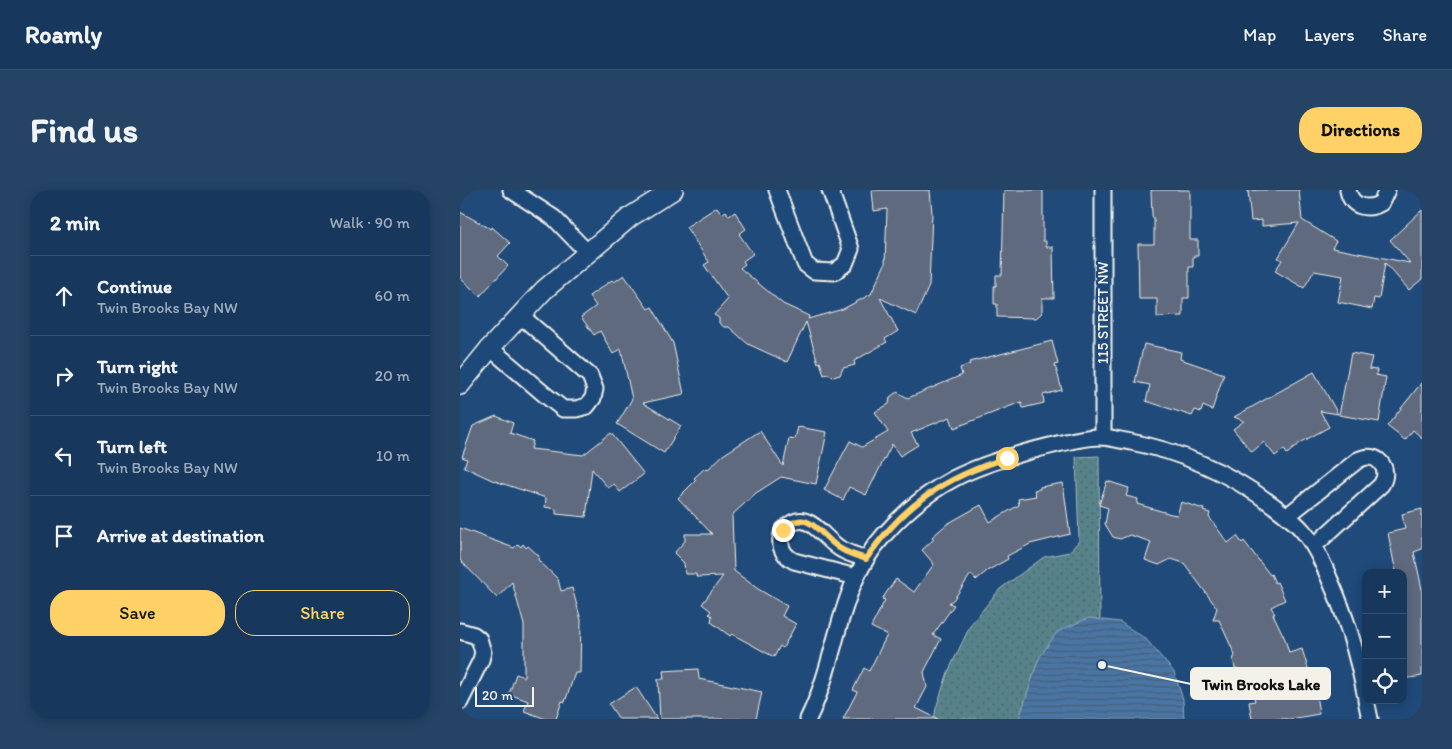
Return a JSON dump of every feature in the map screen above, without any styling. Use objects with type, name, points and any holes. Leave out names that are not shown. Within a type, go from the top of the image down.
[{"type":"street","points":[[511,190],[554,218],[587,252]]},
{"type":"street","points":[[460,385],[520,315],[587,252],[630,217],[674,190]]},
{"type":"street","points":[[777,190],[805,264],[814,271],[834,272],[845,264],[851,249],[830,190]]},
{"type":"street","name":"115 STREET NW","points":[[1102,437],[1103,190]]},
{"type":"street","points":[[1348,190],[1352,201],[1357,205],[1369,207],[1381,203],[1387,190]]},
{"type":"street","points":[[490,348],[563,409],[576,409],[587,406],[593,398],[595,389],[590,376],[520,315]]},
{"type":"street","points":[[808,719],[823,684],[849,590],[866,559],[884,535],[904,514],[927,494],[954,478],[981,466],[1086,439],[1102,437],[1145,445],[1182,456],[1227,475],[1261,496],[1287,516],[1302,530],[1314,546],[1342,607],[1359,661],[1362,677]]},
{"type":"street","points":[[1287,516],[1363,457],[1374,458],[1383,464],[1386,475],[1381,486],[1314,546]]},
{"type":"street","points":[[856,577],[787,558],[780,544],[783,530],[792,523],[807,521],[814,524],[834,545],[866,559]]},
{"type":"street","points":[[460,631],[474,635],[478,639],[483,652],[481,660],[460,702]]},
{"type":"street","points":[[1367,704],[1370,719]]},
{"type":"green space","points":[[1099,456],[1100,620],[1088,618],[1039,658],[1019,719],[934,719],[948,672],[971,624],[1000,589],[1044,557],[1069,552],[1079,541],[1076,457]]},
{"type":"water","points":[[1088,618],[1120,622],[1146,639],[1174,672],[1183,699],[1184,719],[1019,719],[1039,658],[1057,632]]},
{"type":"building","points":[[872,190],[930,190],[932,213],[929,286],[916,315],[880,298],[898,331],[885,339],[887,342],[854,361],[855,365],[843,368],[840,375],[833,377],[828,374],[824,375],[820,362],[818,363],[806,322],[787,362],[748,344],[729,327],[724,327],[719,323],[719,318],[714,315],[728,299],[704,265],[709,262],[686,227],[717,207],[722,214],[726,211],[729,216],[735,212],[746,229],[739,234],[753,254],[743,261],[745,264],[740,268],[783,304],[809,316],[808,319],[843,309],[871,294],[885,264],[887,209],[874,211]]},
{"type":"building","points":[[1004,190],[1043,190],[1043,241],[1046,241],[1046,247],[1053,247],[1054,298],[1042,298],[1042,313],[1036,318],[997,317],[997,304],[994,304],[994,286],[996,286],[996,275],[1002,275]]},
{"type":"building","points":[[1151,190],[1190,190],[1190,240],[1198,240],[1198,256],[1193,256],[1193,267],[1189,267],[1189,298],[1183,298],[1183,316],[1157,317],[1157,299],[1139,299],[1138,244],[1154,244]]},
{"type":"building","points":[[1299,190],[1302,220],[1336,241],[1332,248],[1410,263],[1390,240],[1422,210],[1422,279],[1409,290],[1385,263],[1379,299],[1374,298],[1372,309],[1338,302],[1343,276],[1314,271],[1304,288],[1275,271],[1282,260],[1278,258],[1299,223],[1262,226],[1262,220],[1251,221],[1248,191]]},
{"type":"building","points":[[460,212],[491,229],[492,227],[510,243],[498,256],[508,266],[480,296],[460,278]]},
{"type":"building","points":[[624,275],[648,309],[652,307],[673,343],[684,394],[643,403],[681,426],[664,453],[617,424],[632,399],[621,349],[613,354],[600,331],[594,335],[581,317],[596,306],[589,296],[612,280],[614,282]]},
{"type":"building","points":[[1052,341],[1058,364],[1055,365],[1062,390],[1043,395],[1044,403],[1023,408],[1021,402],[954,428],[950,417],[911,433],[918,445],[900,456],[892,444],[866,495],[849,487],[843,500],[824,490],[850,441],[862,447],[888,432],[875,412],[889,404],[890,397],[897,392],[908,398],[962,375],[960,368],[970,364],[969,362]]},
{"type":"building","points":[[1144,344],[1181,352],[1180,359],[1224,374],[1212,410],[1203,406],[1201,412],[1195,410],[1192,416],[1146,401],[1150,385],[1135,382]]},
{"type":"building","points":[[1351,353],[1372,357],[1369,369],[1377,370],[1376,375],[1386,377],[1379,422],[1339,415]]},
{"type":"building","points":[[1314,372],[1338,414],[1320,411],[1329,427],[1300,443],[1287,454],[1284,449],[1275,456],[1264,442],[1252,452],[1233,429],[1244,421],[1234,417]]},
{"type":"building","points":[[1422,382],[1422,438],[1413,430],[1405,440],[1387,426]]},
{"type":"building","points":[[496,416],[513,423],[510,433],[533,441],[531,449],[583,455],[611,433],[644,474],[620,492],[614,484],[608,488],[592,469],[586,517],[556,514],[556,509],[545,507],[546,498],[492,480],[464,467],[467,459],[462,457],[473,426]]},
{"type":"building","points":[[798,427],[827,432],[816,484],[781,477],[756,493],[732,515],[734,571],[758,589],[787,606],[782,616],[796,624],[783,648],[780,646],[774,657],[732,634],[730,636],[711,622],[712,616],[709,614],[711,611],[702,604],[723,576],[696,577],[696,574],[685,574],[684,563],[674,553],[685,541],[685,534],[712,534],[678,498],[705,468],[707,470],[723,455],[760,431],[783,466],[789,438],[795,439]]},
{"type":"building","points":[[1107,481],[1129,488],[1126,496],[1138,499],[1137,504],[1171,514],[1177,515],[1181,502],[1204,509],[1203,511],[1210,513],[1209,517],[1228,543],[1237,536],[1242,543],[1244,541],[1271,574],[1275,583],[1277,582],[1285,600],[1271,607],[1275,614],[1273,614],[1285,639],[1289,653],[1302,649],[1316,694],[1319,714],[1290,719],[1252,719],[1249,702],[1255,701],[1247,672],[1235,668],[1233,660],[1235,655],[1219,620],[1213,620],[1217,608],[1184,563],[1171,559],[1159,565],[1145,560],[1151,542],[1130,535],[1120,539],[1113,537],[1105,524],[1108,508],[1099,505]]},
{"type":"building","points":[[1063,483],[1070,534],[1030,544],[1007,556],[1008,559],[976,580],[971,574],[954,599],[949,603],[954,605],[933,635],[941,639],[924,672],[927,687],[916,708],[938,719],[843,719],[857,692],[853,690],[864,668],[869,671],[887,635],[871,627],[885,600],[882,599],[896,579],[914,592],[934,564],[922,550],[934,539],[932,537],[947,524],[981,505],[990,522],[1019,505],[1018,499],[1036,496],[1034,490],[1040,489],[1040,487]]},
{"type":"building","points":[[1422,509],[1422,549],[1414,552],[1422,589],[1422,676],[1407,678],[1407,569],[1395,569],[1388,533],[1405,529],[1402,514]]},
{"type":"building","points":[[460,528],[514,548],[518,544],[521,547],[523,544],[526,548],[528,546],[539,556],[538,560],[558,579],[561,591],[572,588],[581,620],[580,673],[575,673],[565,702],[562,701],[556,719],[546,719],[524,711],[528,701],[509,694],[516,674],[524,677],[524,625],[512,582],[497,598],[460,560]]},
{"type":"building","points":[[698,669],[699,679],[762,692],[756,719],[660,719],[658,679],[664,679],[663,671]]},
{"type":"building","points":[[636,687],[657,719],[619,719],[609,704]]},
{"type":"place","name":"Twin Brooks Lake","points":[[1102,665]]},
{"type":"route","points":[[783,530],[792,523],[807,521],[814,524],[834,545],[866,559],[884,535],[927,494],[954,478],[981,466],[1007,458]]}]
